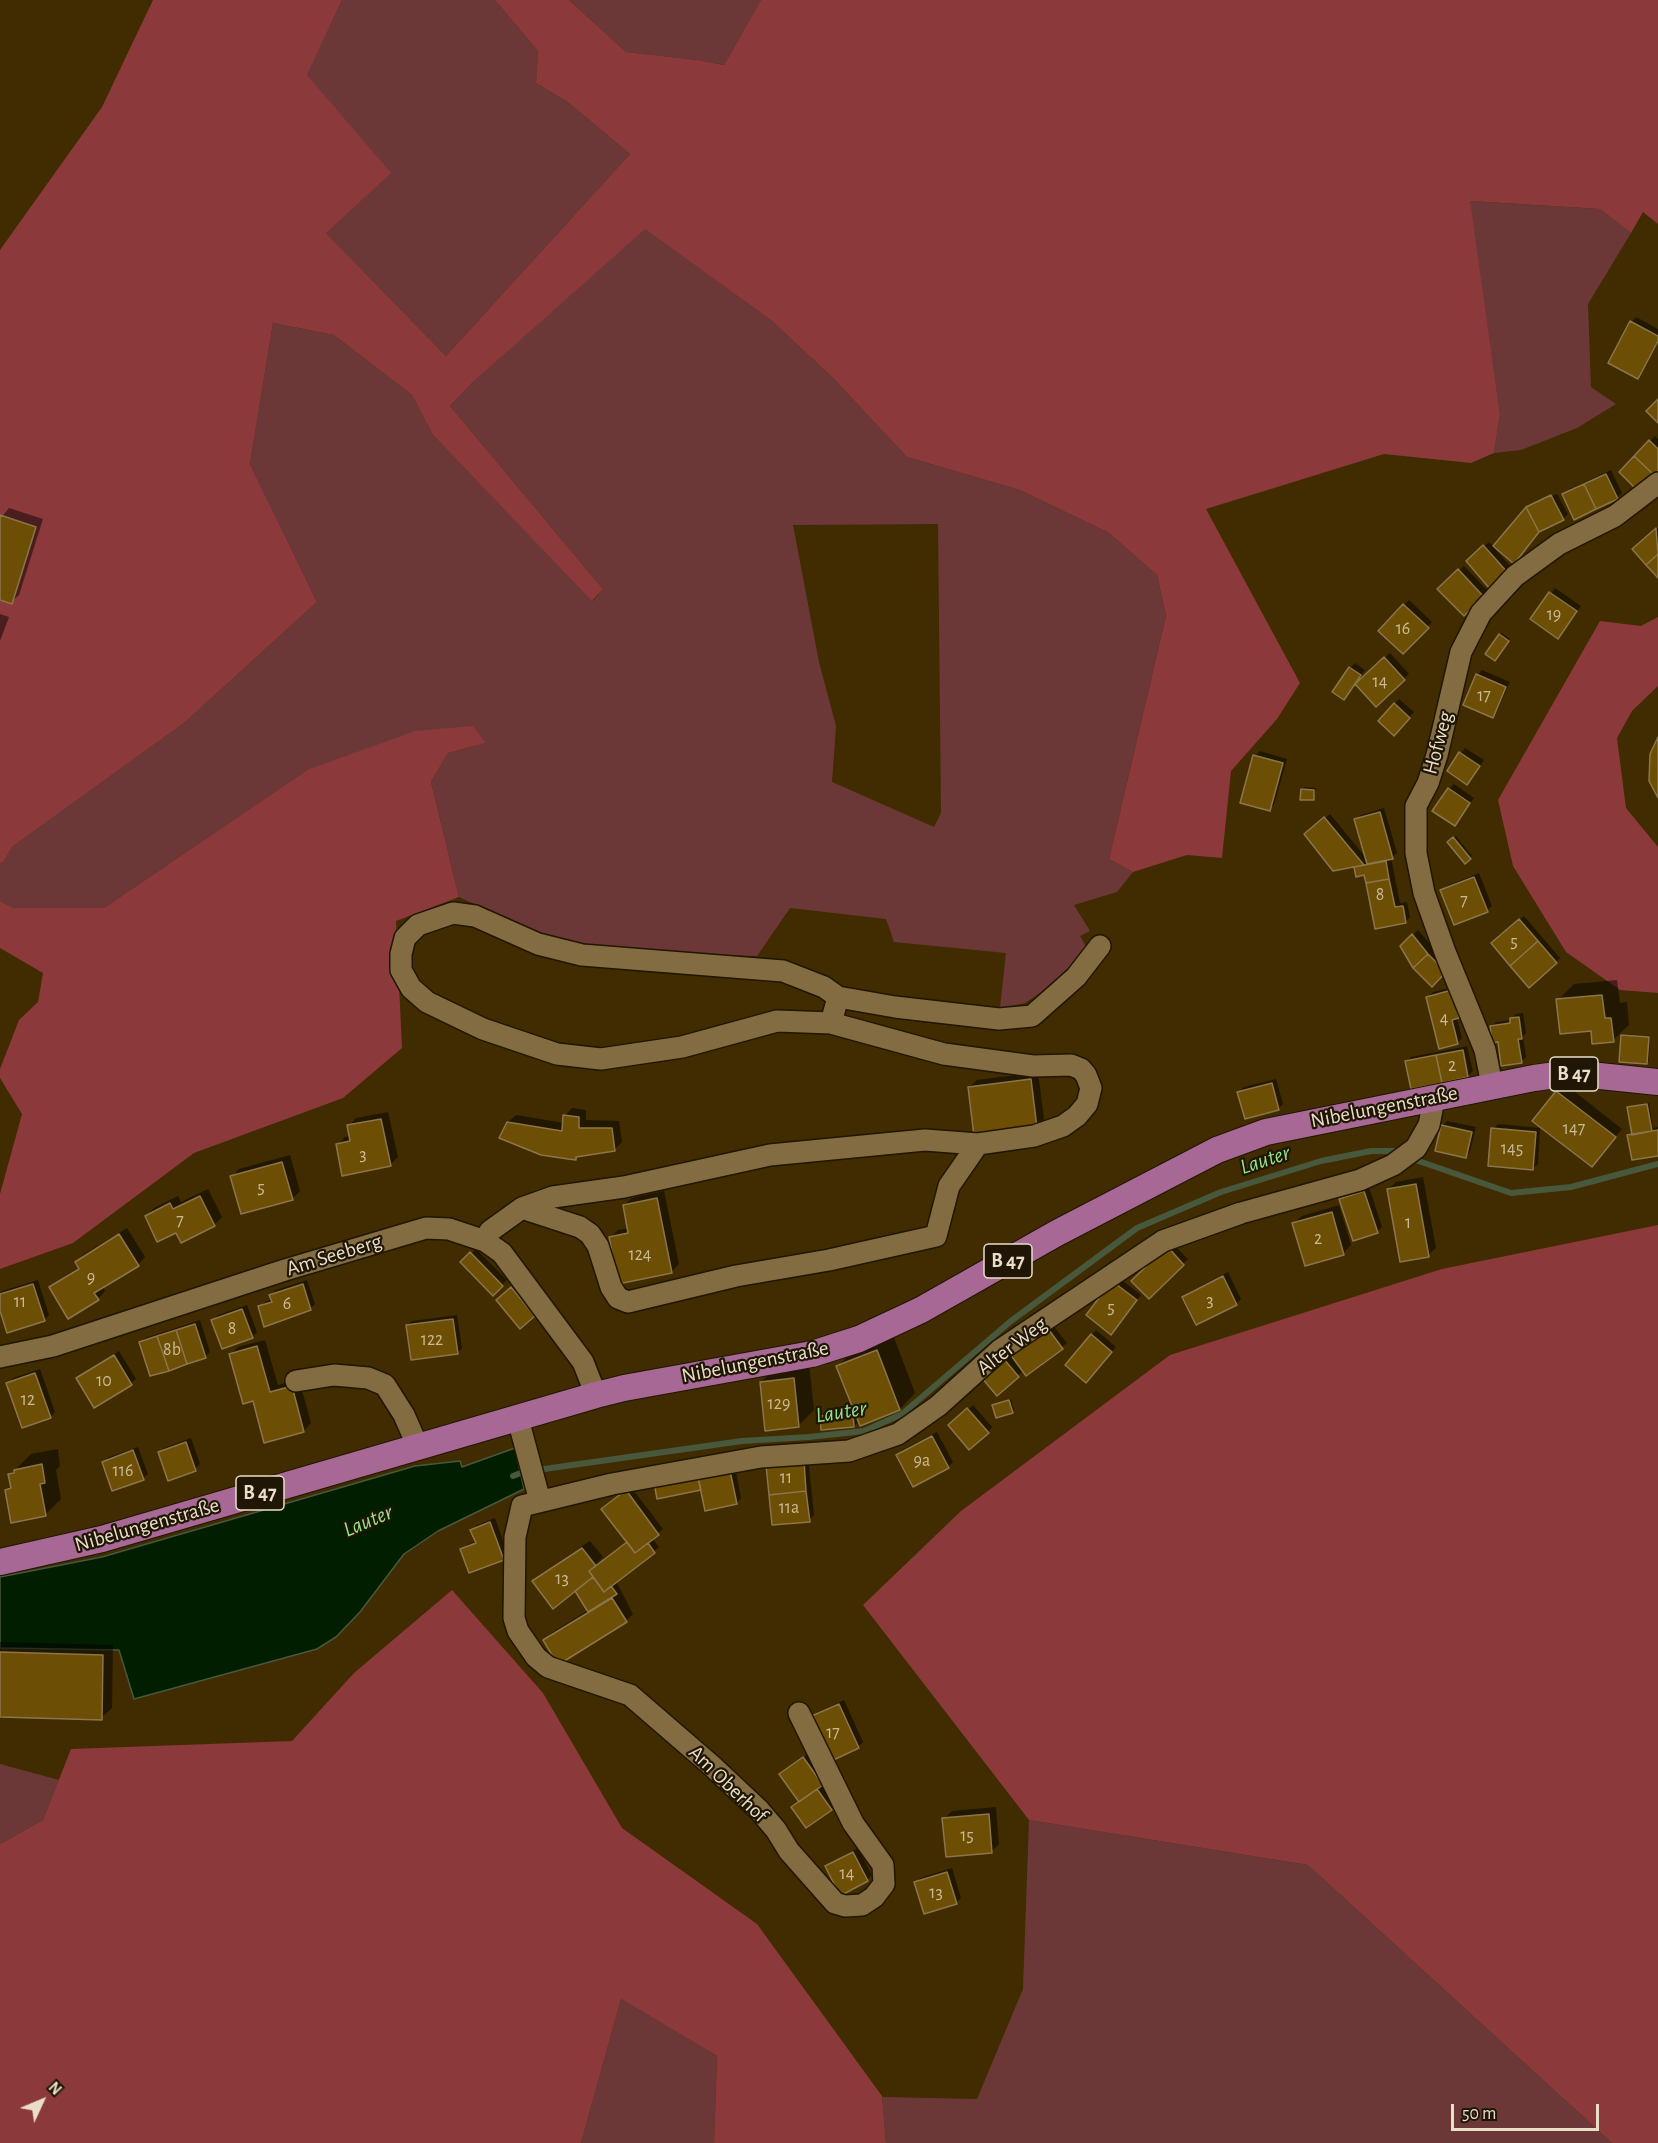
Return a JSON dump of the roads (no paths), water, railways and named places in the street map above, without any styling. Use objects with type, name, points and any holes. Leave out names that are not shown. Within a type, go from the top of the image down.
[{"type":"main road","name":"Nibelungenstraße","points":[[0,1562],[102,1539],[418,1447],[521,1431],[596,1395],[812,1354],[859,1339],[921,1310],[1057,1233],[1217,1150],[1266,1132],[1491,1085],[1571,1073],[1658,1082]]},
{"type":"street","name":"Hofweg","points":[[1491,1085],[1485,1050],[1424,893],[1416,853],[1416,806],[1428,783],[1437,755],[1461,652],[1481,613],[1515,576],[1559,544],[1615,516],[1658,483]]},
{"type":"street","points":[[485,1241],[490,1231],[522,1208],[553,1197],[624,1187],[770,1155],[926,1140],[978,1144],[1034,1136],[1063,1126],[1082,1111],[1089,1099],[1091,1088],[1081,1069],[1071,1065],[1033,1066],[944,1054],[831,1023],[777,1021],[682,1047],[601,1059],[557,1054],[483,1029],[427,1002],[411,988],[401,970],[401,954],[405,938],[418,925],[453,913],[475,916],[538,944],[582,955],[783,971],[824,987],[838,997],[895,1007],[999,1019],[1032,1016],[1076,977],[1100,946]]},
{"type":"street","points":[[831,1023],[838,997]]},
{"type":"street","name":"Alter Weg","points":[[539,1497],[761,1457],[849,1451],[898,1434],[938,1406],[1000,1350],[1163,1241],[1241,1213],[1359,1180],[1393,1165],[1416,1148],[1429,1125],[1432,1110],[1430,1099]]},
{"type":"street","points":[[522,1208],[580,1227],[590,1234],[598,1246],[611,1287],[618,1298],[628,1302],[736,1276],[829,1260],[936,1236],[949,1186],[978,1144]]},
{"type":"street","name":"Am Seeberg","points":[[0,1357],[53,1346],[285,1270],[426,1228],[449,1229],[485,1241],[502,1253],[583,1362],[596,1395]]},
{"type":"street","points":[[296,1381],[333,1375],[368,1378],[385,1385],[404,1415],[418,1447]]},
{"type":"street","points":[[521,1431],[539,1497]]},
{"type":"street","name":"Am Oberhof","points":[[539,1497],[522,1506],[515,1537],[514,1577],[514,1618],[518,1631],[536,1658],[548,1667],[630,1695],[759,1810],[776,1830],[789,1851],[835,1903],[845,1906],[862,1905],[874,1898],[884,1884],[883,1865],[853,1823],[800,1713]]},
{"type":"water","points":[[515,1448],[524,1489],[438,1531],[404,1554],[360,1612],[336,1637],[317,1649],[134,1699],[119,1650],[0,1648],[0,1577],[102,1557],[415,1466],[460,1461],[462,1467]]},
{"type":"waterway","name":"Lauter","points":[[513,1476],[523,1472],[742,1441],[864,1431],[902,1414],[1011,1321],[1137,1228],[1221,1192],[1321,1161],[1371,1151],[1394,1151],[1401,1154]]},
{"type":"waterway","name":"Lauter","points":[[1410,1158],[1511,1193],[1571,1187],[1658,1164]]}]
